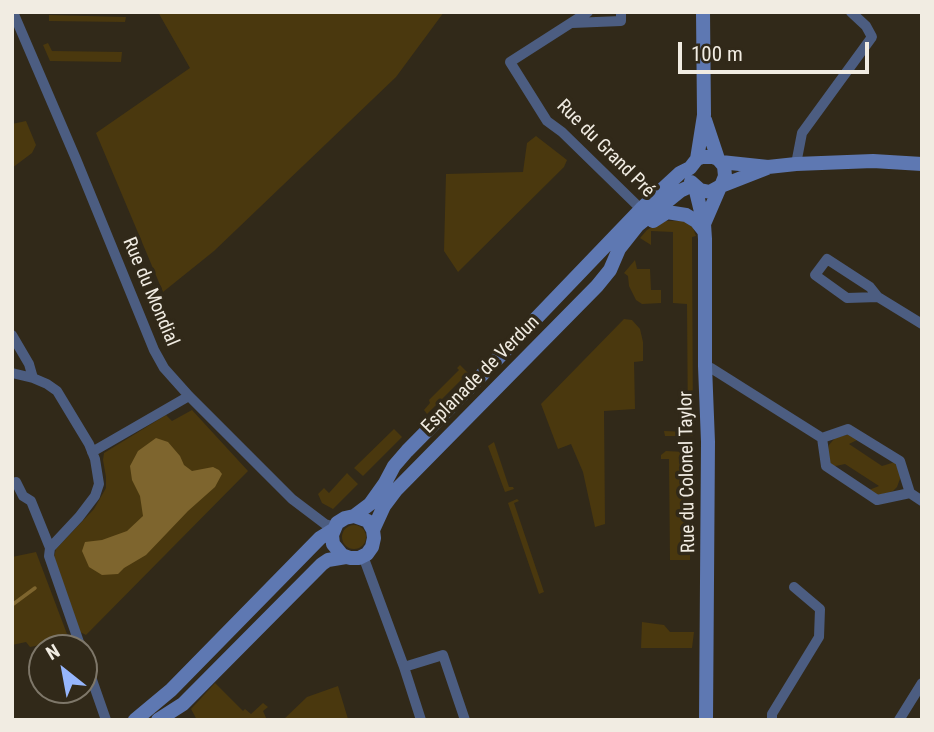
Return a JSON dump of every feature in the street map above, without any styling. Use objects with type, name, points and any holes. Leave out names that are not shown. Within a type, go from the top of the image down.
[{"type":"main road","points":[[704,12],[704,115],[694,163],[689,174],[694,186],[710,192],[768,167]]},
{"type":"main road","points":[[704,115],[725,171],[720,186]]},
{"type":"main road","points":[[135,720],[171,690],[325,533],[370,504],[407,451],[645,213],[680,173],[694,163],[708,156],[768,167],[873,161],[922,164]]},
{"type":"main road","name":"Esplanade de Verdun","points":[[373,530],[384,506],[396,489],[597,286],[645,213],[680,191],[694,186]]},
{"type":"main road","name":"Rue du Colonel Taylor","points":[[694,186],[704,228],[708,442],[706,720]]},
{"type":"main road","name":"Rue du Colonel Taylor","points":[[704,228],[720,186]]},
{"type":"main road","name":"Esplanade de Verdun","points":[[619,249],[667,212],[686,215],[704,228]]},
{"type":"main road","points":[[158,720],[183,704],[322,564],[328,560],[363,556],[372,547],[373,530],[368,522],[354,516]]},
{"type":"main road","points":[[334,529],[332,539],[335,548],[346,557]]},
{"type":"main road","points":[[219,640],[233,654]]},
{"type":"street","name":"Rue du Mondial","points":[[13,12],[154,350],[164,368],[189,397],[292,499],[334,529]]},
{"type":"street","name":"Rue du Grand Pré","points":[[588,12],[510,62],[547,121],[562,132],[645,213]]},
{"type":"street","name":"Rue du Grand Pré","points":[[572,23],[621,21],[621,12]]},
{"type":"street","points":[[796,164],[802,133],[872,37],[866,26],[851,12]]},
{"type":"street","points":[[878,297],[847,298],[815,275],[827,259],[870,287],[878,297],[922,324]]},
{"type":"street","points":[[12,335],[29,364],[33,378]]},
{"type":"street","points":[[705,366],[822,438],[826,466],[877,500],[910,493],[922,500]]},
{"type":"street","points":[[12,373],[33,378],[57,391],[92,452],[99,474],[95,496],[50,548],[48,556],[76,634]]},
{"type":"street","points":[[92,452],[189,397]]},
{"type":"street","points":[[822,438],[848,429],[900,461],[910,493]]},
{"type":"street","points":[[16,482],[23,496],[31,501],[50,548]]},
{"type":"street","points":[[363,556],[421,720]]},
{"type":"street","points":[[772,720],[772,714],[819,637],[820,609],[794,587]]},
{"type":"street","points":[[404,667],[443,655],[465,720]]},
{"type":"street","points":[[899,720],[922,683]]},
{"type":"street","points":[[98,697],[106,720]]},
{"type":"shaded area","points":[[158,12],[444,12],[396,77],[214,251],[163,292],[96,133],[190,68]]},
{"type":"shaded area","points":[[49,15],[126,17],[125,22],[49,21]]},
{"type":"shaded area","points":[[48,43],[52,51],[122,52],[121,62],[50,61],[43,45]]},
{"type":"shaded area","points":[[26,121],[36,145],[32,153],[12,168],[12,124]]},
{"type":"shaded area","points":[[536,136],[567,160],[564,167],[458,272],[444,251],[446,174],[523,172],[527,143]]},
{"type":"shaded area","points":[[661,221],[686,221],[696,236],[692,237],[693,436],[665,436],[664,431],[688,432],[687,304],[673,303],[673,232],[651,231],[651,245],[640,238]]},
{"type":"shaded area","points":[[635,260],[637,269],[650,269],[651,290],[661,290],[661,303],[642,304],[636,300],[629,286],[628,276],[624,273]]},
{"type":"shaded area","points":[[624,319],[632,320],[640,329],[643,361],[634,362],[635,409],[604,411],[605,524],[595,527],[583,472],[571,444],[558,449],[541,404]]},
{"type":"shaded area","points":[[460,365],[468,373],[427,414],[424,410],[430,403],[429,400],[459,370],[457,368]]},
{"type":"shaded area","points":[[192,410],[248,471],[87,634],[84,634],[80,632],[54,557],[56,549],[94,509],[106,488],[104,453],[166,415],[172,421]]},
{"type":"shaded area","points":[[394,429],[402,437],[363,476],[354,468]]},
{"type":"shaded area","points":[[850,434],[859,439],[849,444],[882,466],[895,462],[901,476],[893,491],[878,496],[869,490],[879,486],[845,464],[831,467],[827,452],[829,445],[835,438]]},
{"type":"shaded area","points":[[156,438],[168,442],[184,465],[192,471],[213,467],[222,474],[215,487],[146,555],[118,574],[102,575],[89,567],[82,551],[85,542],[102,540],[127,531],[143,516],[140,496],[132,480],[130,466],[138,451]]},
{"type":"shaded area","points":[[494,442],[509,487],[514,489],[505,492],[488,446]]},
{"type":"shaded area","points":[[666,451],[685,452],[686,461],[691,461],[690,560],[670,560],[669,459],[661,459],[661,455]]},
{"type":"shaded area","points":[[347,473],[358,484],[333,509],[322,503],[318,494],[324,488],[329,493]]},
{"type":"shaded area","points":[[517,499],[519,501],[514,503],[544,592],[539,594],[508,503]]},
{"type":"shaded area","points":[[354,525],[362,529],[366,537],[362,545],[354,549],[346,545],[342,537],[346,529]]},
{"type":"shaded area","points":[[36,552],[67,634],[28,634],[28,644],[26,642],[12,645],[12,557]]},
{"type":"shaded area","points":[[642,622],[664,625],[670,632],[694,632],[692,648],[641,648]]},
{"type":"shaded area","points":[[215,683],[243,711],[245,709],[251,714],[263,703],[268,707],[263,711],[267,720],[197,720],[191,709]]},
{"type":"shaded area","points":[[338,686],[348,719],[283,720],[307,697]]},
{"type":"waterway","points":[[12,605],[35,588]]}]
